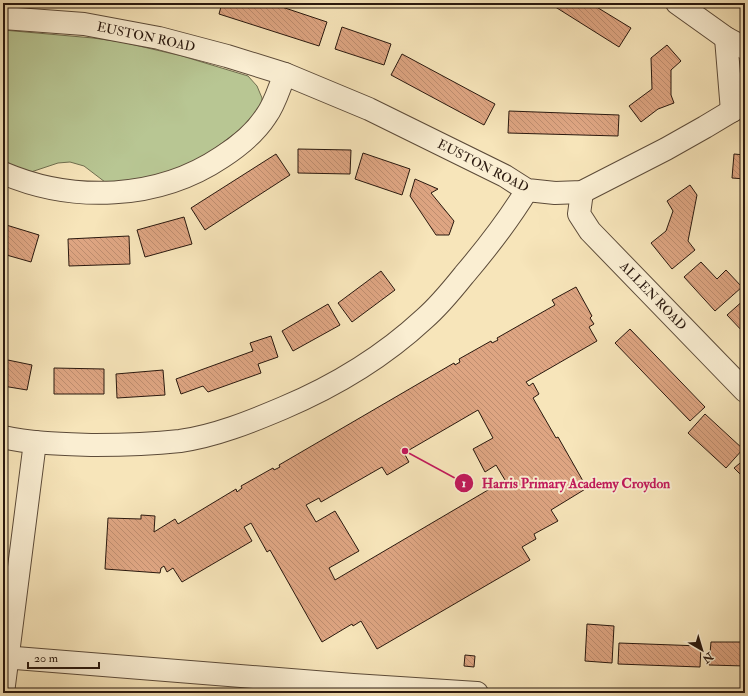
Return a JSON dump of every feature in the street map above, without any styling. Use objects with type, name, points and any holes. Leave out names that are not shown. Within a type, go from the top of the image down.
[{"type":"street","points":[[686,6],[736,43],[738,107]]},
{"type":"street","name":"EUSTON ROAD","points":[[3,18],[84,24],[144,36],[227,56],[285,74],[368,109],[505,176],[527,190],[555,193],[582,192],[666,149],[738,107]]},
{"type":"street","points":[[3,173],[43,187],[87,193],[144,190],[174,182],[197,172],[229,153],[250,135],[271,108],[285,74]]},
{"type":"street","points":[[3,437],[35,442],[106,445],[139,444],[201,437],[254,420],[318,392],[357,370],[378,356],[424,319],[439,304],[489,246],[510,218],[527,190]]},
{"type":"street","name":"ALLEN ROAD","points":[[582,192],[579,214],[590,231],[745,391]]},
{"type":"street","points":[[3,693],[5,657],[35,442]]},
{"type":"street","points":[[5,657],[353,685],[477,693]]},
{"type":"green space","points":[[3,30],[122,42],[182,56],[248,76],[257,86],[262,102],[254,115],[242,128],[210,152],[187,165],[139,181],[105,182],[84,166],[70,162],[58,163],[31,172],[3,164]]},
{"type":"building","points":[[222,3],[270,3],[327,22],[319,46],[219,14]]},
{"type":"building","points":[[549,3],[590,3],[631,28],[619,47]]},
{"type":"building","points":[[342,27],[391,44],[384,65],[335,49]]},
{"type":"building","points":[[667,45],[681,61],[671,70],[671,95],[674,103],[658,109],[641,122],[629,106],[652,89],[651,58]]},
{"type":"building","points":[[402,54],[495,104],[484,125],[391,75]]},
{"type":"building","points":[[509,111],[619,115],[618,136],[508,133]]},
{"type":"building","points":[[298,149],[351,150],[350,174],[298,173]]},
{"type":"building","points":[[363,153],[410,169],[402,195],[355,179]]},
{"type":"building","points":[[276,154],[290,175],[205,230],[191,208]]},
{"type":"building","points":[[734,154],[745,155],[745,179],[732,178]]},
{"type":"building","points":[[415,179],[438,189],[431,193],[454,221],[449,235],[436,235],[410,196]]},
{"type":"building","points":[[690,185],[697,195],[688,241],[695,250],[672,269],[651,243],[666,231],[673,211],[667,201]]},
{"type":"building","points":[[184,217],[192,244],[145,257],[137,230]]},
{"type":"building","points":[[3,224],[39,235],[31,262],[3,254]]},
{"type":"building","points":[[129,236],[130,264],[69,266],[68,239]]},
{"type":"building","points":[[701,262],[717,279],[726,270],[742,287],[715,311],[684,277]]},
{"type":"building","points":[[381,271],[395,290],[352,322],[338,303]]},
{"type":"building","points":[[576,287],[592,316],[590,318],[594,324],[589,327],[597,341],[526,382],[529,386],[533,383],[539,394],[533,398],[556,438],[558,437],[587,488],[551,510],[558,521],[534,534],[536,539],[522,547],[530,560],[377,649],[361,621],[353,626],[352,624],[322,642],[270,550],[267,552],[251,523],[244,527],[252,541],[182,582],[173,568],[167,572],[164,566],[161,568],[160,573],[105,569],[108,518],[141,519],[141,515],[155,516],[154,532],[175,519],[178,524],[236,489],[237,492],[242,488],[241,486],[273,468],[274,470],[280,467],[279,465],[454,363],[455,365],[460,362],[459,359],[491,341],[492,343],[498,340],[497,338],[555,305],[552,300]],"holes":[[[478,410],[493,438],[473,449],[485,472],[496,465],[505,480],[335,580],[329,568],[359,551],[335,511],[316,522],[306,505],[319,498],[321,502],[382,467],[387,475],[409,462],[404,453]]]},
{"type":"building","points":[[745,299],[745,334],[727,315]]},
{"type":"building","points":[[328,304],[340,325],[293,351],[282,331]]},
{"type":"building","points":[[630,329],[705,407],[690,421],[615,343]]},
{"type":"building","points":[[271,336],[278,357],[258,364],[261,373],[208,392],[203,386],[181,394],[176,379],[253,351],[250,343]]},
{"type":"building","points":[[3,359],[32,365],[27,390],[3,386]]},
{"type":"building","points":[[54,368],[104,369],[104,394],[54,394]]},
{"type":"building","points":[[163,370],[165,395],[117,398],[116,374]]},
{"type":"building","points":[[705,414],[743,449],[726,468],[688,433]]},
{"type":"building","points":[[745,459],[745,479],[734,468]]},
{"type":"building","points":[[587,624],[614,626],[612,663],[585,661]]},
{"type":"building","points":[[711,642],[745,642],[745,666],[709,665]]},
{"type":"building","points":[[619,643],[701,646],[700,667],[618,664]]},
{"type":"building","points":[[465,655],[475,656],[474,667],[464,666]]},
{"type":"place","name":"Harris Primary Academy Croydon","points":[[405,451]]}]
